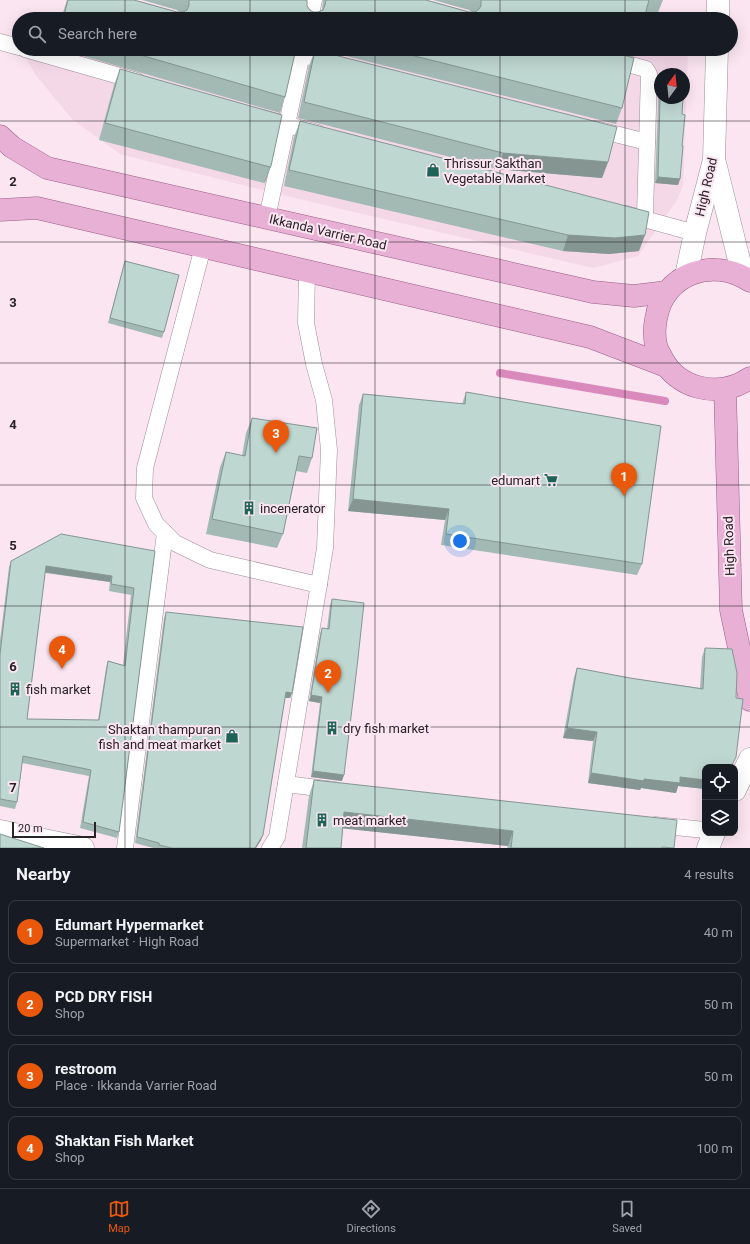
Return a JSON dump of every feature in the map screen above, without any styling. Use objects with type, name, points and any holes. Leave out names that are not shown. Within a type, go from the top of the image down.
[{"type":"main road","points":[[718,0],[718,12]]},
{"type":"main road","name":"High Road","points":[[686,276],[695,233],[714,160],[717,56]]},
{"type":"main road","name":"Ikkanda Varrier Road","points":[[0,136],[12,147],[47,168],[593,292],[634,296],[667,292]]},
{"type":"main road","points":[[714,160],[746,278]]},
{"type":"main road","points":[[0,210],[37,208],[590,337],[666,366]]},
{"type":"main road","points":[[746,278],[727,270],[710,269],[698,271],[686,276],[667,292],[657,309],[654,329],[657,349],[666,366],[678,378],[692,386],[708,390],[725,389],[742,384],[750,378]]},
{"type":"main road","name":"High Road","points":[[725,389],[731,610],[750,700]]},
{"type":"main road","points":[[738,784],[750,759]]},
{"type":"main road","points":[[0,831],[83,848]]},
{"type":"main road","points":[[708,848],[713,836]]},
{"type":"lane","points":[[311,12],[314,0]]},
{"type":"lane","points":[[0,42],[12,45]]},
{"type":"lane","points":[[49,56],[152,86]]},
{"type":"lane","points":[[267,218],[301,56]]},
{"type":"lane","points":[[314,56],[348,67]]},
{"type":"lane","points":[[599,56],[646,69],[649,74],[645,215],[642,218]]},
{"type":"lane","points":[[242,112],[333,137]]},
{"type":"lane","points":[[578,125],[647,142]]},
{"type":"lane","points":[[611,210],[695,233]]},
{"type":"lane","points":[[203,247],[145,468],[144,498],[156,524],[175,543],[210,560],[319,585]]},
{"type":"lane","points":[[270,848],[277,837],[325,548],[329,450],[324,400],[314,364],[306,323],[307,271]]},
{"type":"lane","points":[[126,848],[165,533]]},
{"type":"lane","points":[[286,784],[349,791]]},
{"type":"lane","points":[[642,823],[702,830]]},
{"type":"shaded area","name":"Thrissur Sakthan Vegetable Market","points":[[25,56],[688,56],[687,68],[654,68],[654,104],[686,104],[683,185],[677,200],[638,256],[593,268],[286,196],[120,154],[72,119],[35,74]]},
{"type":"building","points":[[68,0],[134,0],[177,12],[65,12]]},
{"type":"building","points":[[189,0],[307,0],[307,6],[313,12],[183,12],[187,10]]},
{"type":"building","points":[[326,0],[426,0],[469,12],[318,12],[323,10]]},
{"type":"building","points":[[481,0],[649,0],[646,12],[475,12],[481,6]]},
{"type":"building","points":[[144,56],[294,56],[285,97]]},
{"type":"building","points":[[314,56],[339,56],[617,127],[608,162],[503,153],[304,102]]},
{"type":"building","points":[[415,56],[627,56],[634,58],[622,108]]},
{"type":"building","points":[[120,69],[282,115],[271,166],[270,167],[105,123]]},
{"type":"building","points":[[660,104],[683,104],[682,114],[685,115],[680,179],[658,177]]},
{"type":"building","points":[[300,121],[649,212],[645,235],[615,238],[568,235],[289,170]]},
{"type":"building","points":[[125,261],[179,275],[164,332],[110,318]]},
{"type":"building","name":"edumart","points":[[466,392],[661,426],[642,564],[446,534],[449,509],[353,499],[363,394],[465,404]]},
{"type":"building","points":[[252,418],[317,428],[312,458],[299,456],[283,534],[212,519],[226,452],[245,456]]},
{"type":"building","points":[[61,534],[155,551],[119,832],[83,822],[91,770],[23,756],[17,802],[0,799],[0,654],[11,561]],"holes":[[[46,566],[112,576],[111,584],[134,588],[125,666],[108,661],[99,720],[27,719]]]},
{"type":"building","points":[[332,599],[364,603],[344,775],[313,771],[322,697],[311,695],[322,628],[329,629]]},
{"type":"building","points":[[166,612],[303,627],[292,693],[286,692],[263,835],[255,848],[172,848],[137,837]]},
{"type":"building","points":[[705,648],[732,649],[737,673],[736,698],[743,699],[736,757],[732,764],[702,764],[702,780],[680,777],[680,783],[644,779],[644,781],[591,773],[597,732],[567,728],[577,668],[703,689]]},
{"type":"building","points":[[314,780],[677,820],[674,848],[511,848],[513,831],[344,812],[341,848],[306,848]]},
{"type":"building","points":[[0,834],[44,848],[0,848]]},
{"type":"waterway","points":[[500,373],[665,401]]},
{"type":"place","name":"Thrissur Sakthan Vegetable Market","points":[[433,170]]},
{"type":"place","name":"restroom","points":[[276,453]]},
{"type":"place","name":"edumart","points":[[551,480]]},
{"type":"place","name":"Edumart Hypermarket","points":[[624,496]]},
{"type":"place","name":"incenerator","points":[[249,508]]},
{"type":"place","name":"Shaktan Fish Market","points":[[62,669]]},
{"type":"place","name":"fish market","points":[[15,689]]},
{"type":"place","name":"PCD DRY FISH","points":[[328,693]]},
{"type":"place","name":"dry fish market","points":[[332,728]]},
{"type":"place","name":"Shaktan thampuran fish and meat market","points":[[232,736]]},
{"type":"place","name":"meat market","points":[[322,820]]}]
